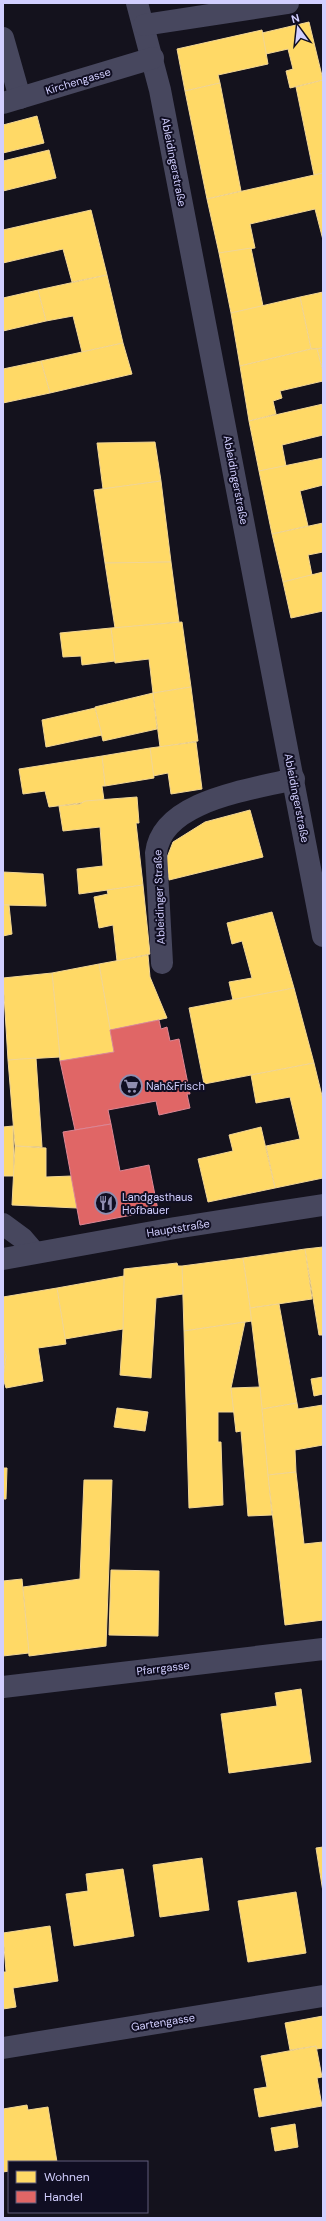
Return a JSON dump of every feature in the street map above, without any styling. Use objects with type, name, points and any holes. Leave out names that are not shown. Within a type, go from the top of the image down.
[{"type":"street","name":"Ableidingerstraße","points":[[137,3],[153,58],[323,936]]},
{"type":"street","points":[[144,25],[288,3]]},
{"type":"street","points":[[3,38],[11,101]]},
{"type":"street","name":"Kirchengasse","points":[[11,101],[153,58]]},
{"type":"street","name":"Ableidinger Straße","points":[[162,963],[156,853],[159,837],[165,828],[204,802],[294,780]]},
{"type":"street","name":"Hauptstraße","points":[[3,1259],[34,1252],[323,1205]]},
{"type":"street","points":[[3,1224],[22,1238],[34,1252]]},
{"type":"street","name":"Pfarrgasse","points":[[3,1687],[323,1648]]},
{"type":"street","name":"Gartengasse","points":[[3,2048],[323,1996]]},
{"type":"building: Wohnen","points":[[309,22],[323,80],[290,88],[286,71],[293,69],[288,49],[266,54],[262,33]]},
{"type":"building: Wohnen","points":[[262,30],[268,64],[218,75],[220,83],[185,91],[177,49]]},
{"type":"building: Wohnen","points":[[323,80],[323,173],[314,175],[296,87]]},
{"type":"building: Wohnen","points":[[220,83],[241,191],[207,199],[185,91]]},
{"type":"building: Wohnen","points":[[37,116],[44,143],[3,153],[3,125]]},
{"type":"building: Wohnen","points":[[49,150],[56,178],[3,191],[3,161]]},
{"type":"building: Wohnen","points":[[323,173],[323,240],[315,209],[250,224],[255,248],[219,253],[207,199]]},
{"type":"building: Wohnen","points":[[91,210],[107,275],[72,282],[63,249],[3,263],[3,230]]},
{"type":"building: Wohnen","points":[[251,248],[263,306],[231,313],[219,253]]},
{"type":"building: Wohnen","points":[[107,275],[123,343],[82,352],[73,316],[46,321],[38,290]]},
{"type":"building: Wohnen","points":[[38,290],[46,321],[3,331],[3,298]]},
{"type":"building: Wohnen","points":[[323,292],[323,348],[311,349],[300,297]]},
{"type":"building: Wohnen","points":[[300,297],[311,349],[240,366],[231,313]]},
{"type":"building: Wohnen","points":[[123,343],[132,374],[50,393],[41,361]]},
{"type":"building: Wohnen","points":[[323,348],[323,372],[317,349]]},
{"type":"building: Wohnen","points":[[311,349],[317,349],[323,372],[323,381],[280,391],[282,398],[273,401],[276,414],[249,421],[240,366]]},
{"type":"building: Wohnen","points":[[41,361],[50,393],[3,403],[3,369]]},
{"type":"building: Wohnen","points":[[323,404],[323,435],[282,445],[286,466],[259,471],[249,421]]},
{"type":"building: Wohnen","points":[[155,442],[161,481],[103,489],[97,443]]},
{"type":"building: Wohnen","points":[[323,458],[323,485],[300,491],[308,526],[272,534],[259,471]]},
{"type":"building: Wohnen","points":[[161,481],[171,562],[105,563],[94,490]]},
{"type":"building: Wohnen","points":[[323,523],[323,552],[308,555],[312,575],[283,582],[272,534]]},
{"type":"building: Wohnen","points":[[171,562],[179,622],[115,628],[105,563]]},
{"type":"building: Wohnen","points":[[323,572],[323,611],[291,618],[283,582]]},
{"type":"building: Wohnen","points":[[182,622],[191,687],[153,693],[149,659],[115,663],[111,628]]},
{"type":"building: Wohnen","points":[[111,628],[115,661],[82,665],[81,656],[63,657],[60,633]]},
{"type":"building: Wohnen","points":[[191,687],[198,741],[160,747],[153,693]]},
{"type":"building: Wohnen","points":[[153,693],[157,729],[103,741],[95,707]]},
{"type":"building: Wohnen","points":[[95,708],[102,735],[46,747],[42,720]]},
{"type":"building: Wohnen","points":[[196,742],[202,789],[171,794],[168,773],[153,776],[150,748]]},
{"type":"building: Wohnen","points":[[150,748],[154,778],[105,786],[102,756]]},
{"type":"building: Wohnen","points":[[102,756],[105,786],[102,786],[104,800],[49,807],[45,791],[23,794],[19,769]]},
{"type":"building: Wohnen","points":[[137,797],[139,823],[136,823],[143,885],[79,894],[77,869],[103,866],[100,827],[63,831],[59,806],[80,804],[85,801]]},
{"type":"building: Wohnen","points":[[250,810],[263,857],[169,880],[166,860],[173,842],[205,822]]},
{"type":"building: Wohnen","points":[[3,872],[43,874],[46,906],[3,905]]},
{"type":"building: Wohnen","points":[[143,885],[150,954],[117,961],[113,925],[99,928],[94,897],[108,894],[107,890]]},
{"type":"building: Wohnen","points":[[3,905],[9,905],[12,934],[3,936]]},
{"type":"building: Wohnen","points":[[272,912],[294,988],[233,1000],[229,982],[252,978],[242,941],[232,944],[227,923]]},
{"type":"building: Wohnen","points":[[148,955],[150,977],[167,1018],[110,1030],[99,964]]},
{"type":"building: Wohnen","points":[[99,964],[114,1052],[60,1061],[52,973]]},
{"type":"building: Wohnen","points":[[52,973],[60,1057],[8,1060],[3,978]]},
{"type":"building: Wohnen","points":[[294,988],[314,1063],[204,1084],[189,1008]]},
{"type":"building: Wohnen","points":[[36,1058],[42,1147],[15,1146],[8,1060]]},
{"type":"building: Wohnen","points":[[314,1063],[323,1100],[323,1178],[275,1188],[266,1146],[300,1139],[290,1097],[256,1103],[251,1075]]},
{"type":"building: Wohnen","points":[[13,1126],[14,1176],[3,1176],[3,1127]]},
{"type":"building: Wohnen","points":[[261,1127],[275,1188],[208,1202],[198,1159],[233,1151],[229,1135]]},
{"type":"building: Wohnen","points":[[15,1146],[46,1148],[46,1177],[72,1176],[77,1208],[12,1205]]},
{"type":"building: Wohnen","points":[[323,1247],[323,1335],[319,1335],[305,1249]]},
{"type":"building: Wohnen","points":[[305,1249],[312,1299],[250,1308],[243,1258]]},
{"type":"building: Wohnen","points":[[243,1258],[252,1321],[184,1331],[182,1266]]},
{"type":"building: Wohnen","points":[[177,1263],[178,1266],[182,1266],[183,1294],[156,1298],[151,1378],[120,1375],[123,1329],[124,1269]]},
{"type":"building: Wohnen","points":[[124,1276],[123,1329],[65,1339],[57,1288]]},
{"type":"building: Wohnen","points":[[57,1288],[66,1344],[38,1348],[43,1381],[6,1388],[3,1378],[6,1356],[3,1348],[3,1297]]},
{"type":"building: Wohnen","points":[[279,1304],[297,1403],[262,1409],[250,1308]]},
{"type":"building: Wohnen","points":[[245,1322],[231,1388],[234,1412],[218,1412],[218,1442],[221,1442],[223,1505],[189,1508],[184,1331]]},
{"type":"building: Wohnen","points":[[3,1348],[6,1356],[3,1378]]},
{"type":"building: Wohnen","points":[[323,1377],[323,1394],[314,1396],[311,1379]]},
{"type":"building: Wohnen","points":[[260,1387],[272,1515],[248,1516],[241,1431],[236,1432],[231,1388]]},
{"type":"building: Wohnen","points":[[297,1403],[298,1409],[323,1405],[323,1445],[295,1450],[296,1472],[268,1475],[262,1409]]},
{"type":"building: Wohnen","points":[[117,1408],[148,1412],[145,1431],[114,1427]]},
{"type":"building: Wohnen","points":[[3,1468],[7,1468],[6,1499],[3,1499]]},
{"type":"building: Wohnen","points":[[296,1472],[304,1544],[323,1542],[323,1620],[285,1625],[268,1475]]},
{"type":"building: Wohnen","points":[[84,1480],[112,1480],[106,1646],[29,1656],[23,1587],[80,1579]]},
{"type":"building: Wohnen","points":[[111,1570],[159,1571],[158,1636],[109,1635]]},
{"type":"building: Wohnen","points":[[22,1579],[29,1653],[3,1656],[3,1581]]},
{"type":"building: Wohnen","points":[[301,1689],[311,1762],[229,1773],[221,1714],[277,1706],[275,1693]]},
{"type":"building: Wohnen","points":[[323,1847],[323,1892],[316,1848]]},
{"type":"building: Wohnen","points":[[202,1858],[209,1910],[160,1917],[153,1865]]},
{"type":"building: Wohnen","points":[[123,1869],[134,1936],[74,1946],[66,1894],[88,1891],[86,1874]]},
{"type":"building: Wohnen","points":[[296,1892],[306,1953],[248,1962],[238,1901]]},
{"type":"building: Wohnen","points":[[50,1926],[58,1981],[13,1988],[16,2007],[3,2009],[3,1972],[6,1972],[3,1933]]},
{"type":"building: Wohnen","points":[[323,2016],[323,2048],[317,2049],[316,2046],[290,2050],[285,2023]]},
{"type":"building: Wohnen","points":[[316,2046],[322,2077],[317,2078],[322,2106],[259,2117],[254,2089],[267,2087],[261,2056]]},
{"type":"building: Wohnen","points":[[27,2105],[28,2110],[48,2107],[57,2161],[8,2161],[8,2171],[3,2172],[3,2109]]},
{"type":"building: Wohnen","points":[[295,2124],[298,2147],[275,2151],[271,2128]]},
{"type":"building: Handel","points":[[159,1020],[161,1029],[167,1027],[170,1041],[179,1039],[190,1094],[187,1094],[190,1108],[159,1115],[156,1101],[108,1110],[111,1124],[75,1130],[60,1061],[114,1052],[110,1030]]},
{"type":"building: Handel","points":[[111,1124],[120,1171],[149,1165],[158,1210],[80,1225],[63,1132]]},
{"type":"place","name":"Nah&Frisch","points":[[131,1086]]},
{"type":"place","name":"Landgasthaus Hofbauer","points":[[106,1203]]}]
